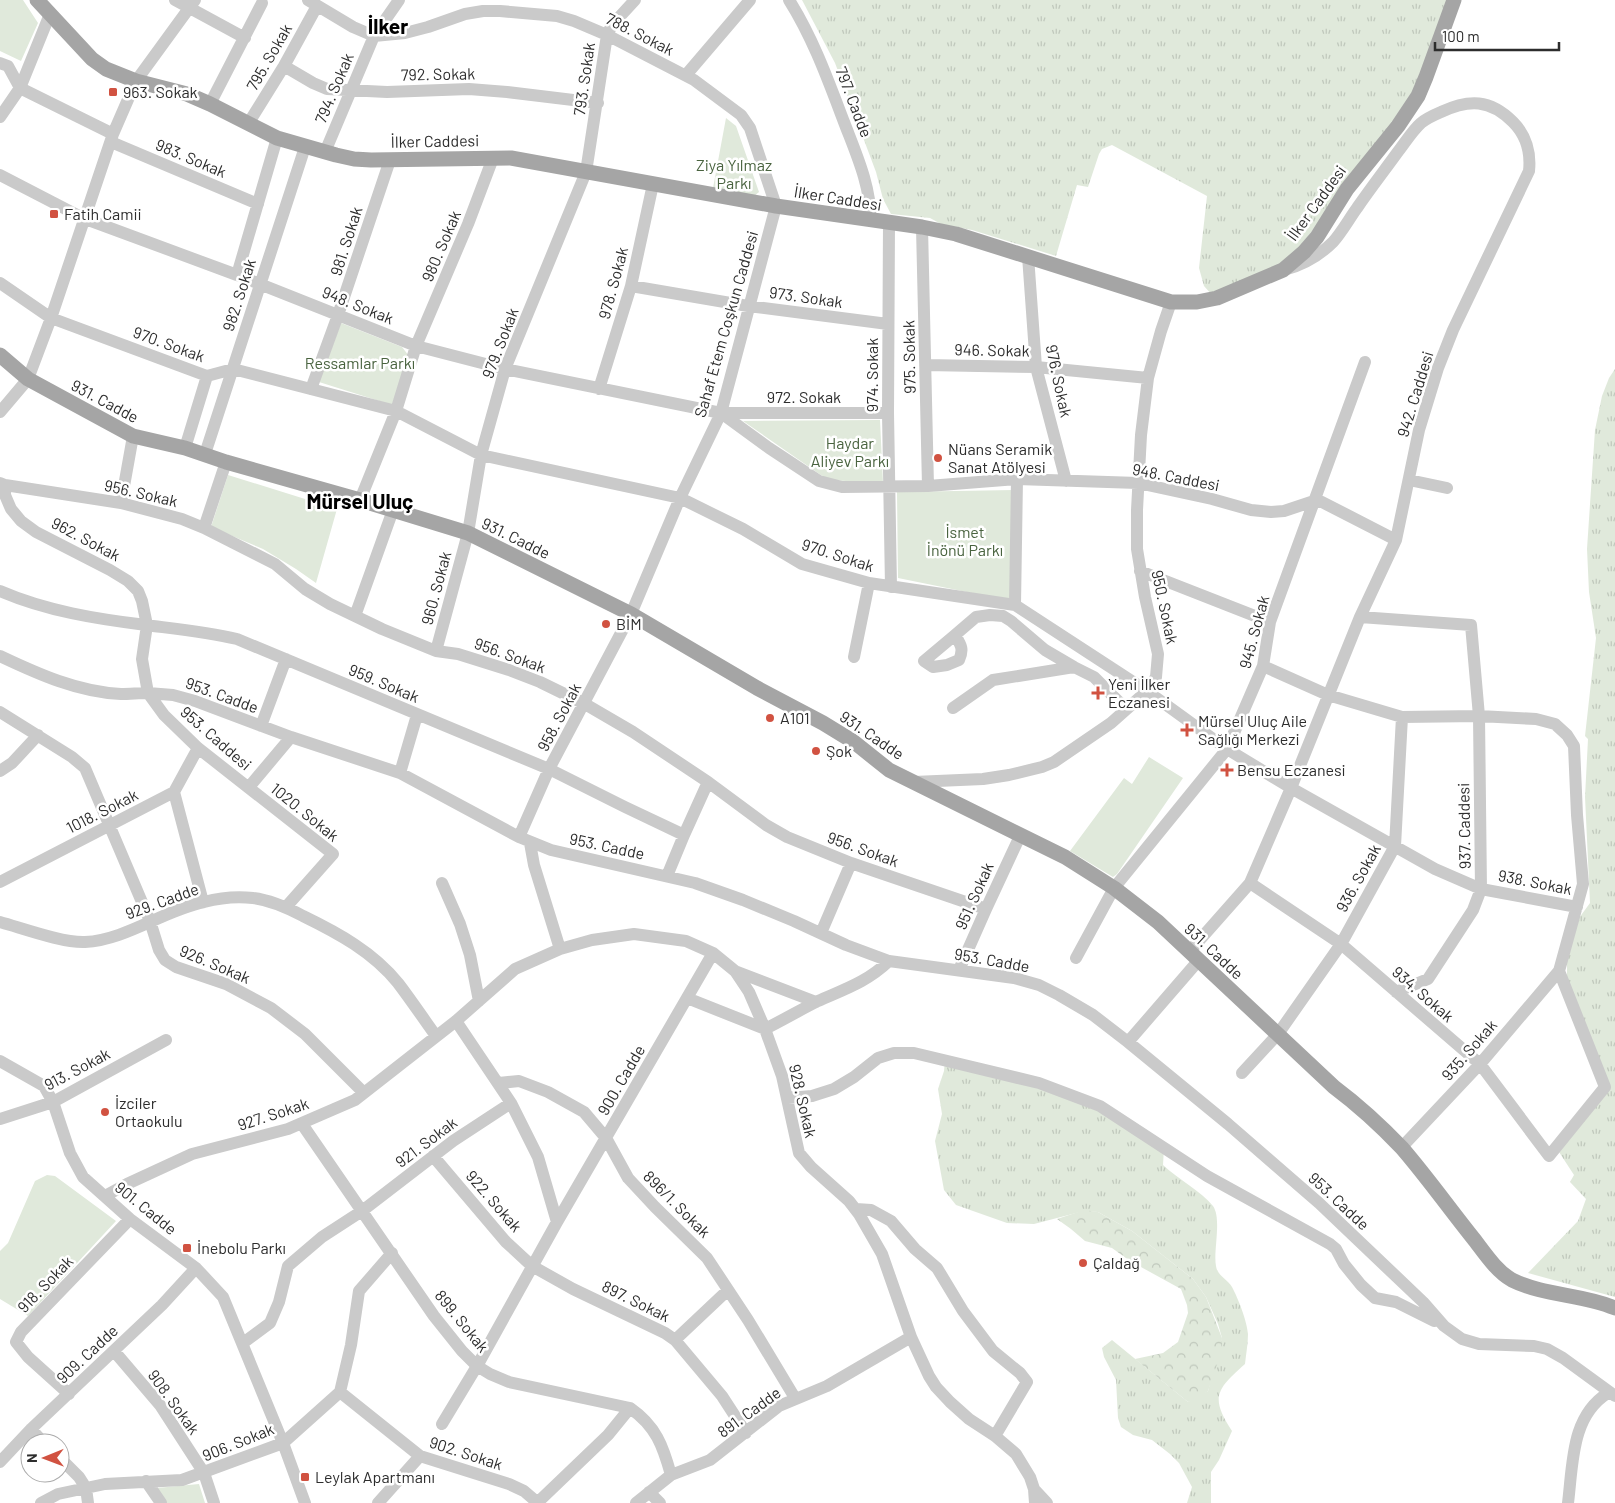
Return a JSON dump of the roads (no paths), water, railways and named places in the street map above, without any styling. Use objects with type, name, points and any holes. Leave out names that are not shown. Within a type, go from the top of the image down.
[{"type":"main road","name":"İlker Caddesi","points":[[39,1],[92,59],[106,68],[136,81],[187,94],[277,138],[305,147],[354,159],[492,158],[524,160],[776,206],[922,227],[956,234],[1171,302],[1197,302],[1217,298],[1283,270],[1304,252],[1347,189],[1410,109],[1418,96],[1454,0]]},
{"type":"main road","name":"931. Cadde","points":[[0,355],[28,379],[132,436],[185,448],[226,462],[468,533],[631,614],[757,688],[823,723],[854,742],[890,770],[1065,857],[1114,888],[1158,922],[1334,1086],[1358,1105],[1401,1148],[1501,1271],[1512,1279],[1529,1286],[1615,1308]]},
{"type":"street","points":[[175,0],[192,4],[245,38]]},
{"type":"street","name":"794. Sokak","points":[[325,152],[374,36],[399,0]]},
{"type":"street","name":"793. Sokak","points":[[586,172],[607,35],[612,25],[635,0]]},
{"type":"street","points":[[686,75],[750,0]]},
{"type":"street","name":"797. Cadde","points":[[789,0],[798,14],[823,66],[864,175],[870,202],[871,221]]},
{"type":"street","points":[[210,104],[262,3]]},
{"type":"street","name":"788. Sokak","points":[[312,3],[353,28],[374,36],[405,33],[465,14],[483,11],[557,16],[607,35],[686,75],[741,115],[750,128],[776,206]]},
{"type":"street","name":"795. Sokak","points":[[248,124],[284,66],[312,3]]},
{"type":"street","points":[[0,412],[28,379],[51,318],[83,218],[112,138],[136,81],[192,4]]},
{"type":"street","points":[[0,117],[20,88],[50,14]]},
{"type":"street","points":[[0,63],[8,66],[20,88]]},
{"type":"street","name":"792. Sokak","points":[[284,66],[306,80],[327,89],[397,92],[469,89],[598,103]]},
{"type":"street","name":"983. Sokak","points":[[20,88],[112,138],[258,204]]},
{"type":"street","name":"942. Caddesi","points":[[1128,1042],[1250,883],[1291,788],[1360,617],[1396,540],[1419,430],[1438,368],[1453,330],[1529,170],[1529,149],[1516,126],[1506,115],[1485,103],[1462,104],[1428,118],[1421,123],[1408,139],[1335,240],[1310,260],[1283,270]]},
{"type":"street","name":"982. Sokak","points":[[237,275],[277,138]]},
{"type":"street","name":"982. Sokak","points":[[205,454],[305,147]]},
{"type":"street","name":"980. Sokak","points":[[396,411],[416,346],[468,224],[492,158]]},
{"type":"street","name":"981. Sokak","points":[[311,389],[390,160]]},
{"type":"street","name":"979. Sokak","points":[[468,533],[482,455],[505,369],[586,172]]},
{"type":"street","name":"948. Sokak","points":[[0,175],[83,218],[237,275],[416,346],[505,369],[720,413]]},
{"type":"street","name":"978. Sokak","points":[[599,389],[631,286],[653,184]]},
{"type":"street","name":"Sahaf Etem Coşkun Caddesi","points":[[631,614],[680,498],[720,413],[776,206]]},
{"type":"street","name":"974. Sokak","points":[[889,223],[888,413],[891,587]]},
{"type":"street","name":"975. Sokak","points":[[922,227],[928,486]]},
{"type":"street","name":"976. Sokak","points":[[1028,256],[1036,367],[1066,481]]},
{"type":"street","name":"970. Sokak","points":[[0,283],[51,318],[207,376],[232,369],[311,389],[396,411],[482,455],[680,498],[743,529],[802,564],[869,584],[1015,605],[1148,691],[1227,749]]},
{"type":"street","name":"973. Sokak","points":[[631,286],[748,306],[888,324]]},
{"type":"street","name":"950. Sokak","points":[[914,782],[983,780],[1009,776],[1054,762],[1111,723],[1148,691],[1156,677],[1158,654],[1145,597],[1137,549],[1138,483],[1141,435],[1148,378],[1171,302]]},
{"type":"street","name":"945. Sokak","points":[[1076,958],[1114,888],[1227,749],[1264,666],[1270,622],[1365,362]]},
{"type":"street","name":"946. Sokak","points":[[926,365],[1036,367],[1148,378]]},
{"type":"street","points":[[185,448],[207,376]]},
{"type":"street","points":[[360,500],[396,411]]},
{"type":"street","name":"972. Sokak","points":[[720,413],[888,413]]},
{"type":"street","name":"948. Caddesi","points":[[720,413],[819,481],[842,487],[890,488],[1017,480],[1138,483],[1212,499],[1251,510],[1284,511],[1314,501]]},
{"type":"street","points":[[121,503],[132,436]]},
{"type":"street","points":[[204,528],[226,462]]},
{"type":"street","points":[[1015,605],[1017,480]]},
{"type":"street","points":[[1409,480],[1447,488]]},
{"type":"street","name":"956. Sokak","points":[[2,484],[121,503],[182,519],[204,528],[275,564],[306,589],[330,604],[382,629],[436,651],[458,654],[509,670],[540,682],[585,704],[633,732],[708,782],[766,825],[787,836],[851,863],[986,909]]},
{"type":"street","name":"962. Sokak","points":[[2,484],[12,509],[21,521],[36,532],[128,581],[138,591],[147,625]]},
{"type":"street","points":[[1314,501],[1322,502],[1396,540]]},
{"type":"street","points":[[355,616],[393,510]]},
{"type":"street","name":"960. Sokak","points":[[436,651],[468,533]]},
{"type":"street","points":[[1140,571],[1270,622]]},
{"type":"street","points":[[854,657],[869,584]]},
{"type":"street","name":"959. Sokak","points":[[0,592],[40,605],[95,618],[229,637],[549,769],[684,835]]},
{"type":"street","name":"958. Sokak","points":[[525,840],[549,769],[631,614]]},
{"type":"street","points":[[955,635],[976,617],[1003,616],[1045,650],[1094,677],[1126,710]]},
{"type":"street","name":"937. Caddesi","points":[[1360,617],[1471,625],[1478,716],[1481,889],[1473,910],[1428,978],[1396,992]]},
{"type":"street","points":[[1,659],[69,684],[92,690],[120,694],[148,693],[142,659],[147,625]]},
{"type":"street","points":[[261,726],[286,659]]},
{"type":"street","points":[[1264,666],[1328,695],[1402,717],[1478,716],[1536,719],[1555,724],[1567,735],[1574,746],[1583,884],[1578,907]]},
{"type":"street","points":[[954,708],[993,680],[1074,667]]},
{"type":"street","name":"953. Cadde","points":[[148,693],[173,695],[195,701],[291,737],[400,773],[525,840],[551,850],[694,883],[743,900],[846,945],[889,961],[1014,978],[1039,985],[1093,1015],[1228,1124],[1318,1203],[1423,1302],[1444,1326],[1462,1339],[1479,1344],[1534,1346],[1547,1349],[1563,1358],[1612,1394]]},
{"type":"street","name":"953. Caddesi","points":[[148,693],[164,715],[198,748],[249,787]]},
{"type":"street","name":"926. Sokak","points":[[0,712],[72,757],[85,768],[150,921],[158,950],[165,960],[176,967],[226,984],[271,1008],[305,1034],[364,1093]]},
{"type":"street","points":[[400,773],[417,715]]},
{"type":"street","name":"936. Sokak","points":[[1242,1073],[1278,1034],[1341,944],[1395,846],[1402,717]]},
{"type":"street","points":[[0,771],[12,762],[38,735]]},
{"type":"street","points":[[249,787],[291,737]]},
{"type":"street","points":[[198,748],[174,792],[203,902]]},
{"type":"street","name":"938. Sokak","points":[[1227,749],[1291,788],[1435,869],[1481,889],[1578,907],[1559,971]]},
{"type":"street","points":[[667,876],[708,782]]},
{"type":"street","name":"1020. Sokak","points":[[249,787],[333,854],[286,907]]},
{"type":"street","name":"1018. Sokak","points":[[0,882],[174,792]]},
{"type":"street","name":"951. Sokak","points":[[959,970],[1020,836]]},
{"type":"street","points":[[525,840],[560,949]]},
{"type":"street","points":[[821,933],[851,863]]},
{"type":"street","points":[[442,883],[460,924],[470,955],[479,1000]]},
{"type":"street","name":"934. Sokak","points":[[1250,883],[1341,944],[1480,1064],[1549,1156],[1605,1087],[1559,971]]},
{"type":"street","name":"929. Cadde","points":[[0,922],[84,942],[120,934],[203,902],[234,898],[254,898],[286,907],[334,930],[367,952],[397,982],[436,1036]]},
{"type":"street","name":"928. Sokak","points":[[436,1036],[515,969],[560,949],[592,940],[634,934],[686,941],[714,954],[735,971],[749,992],[765,1029],[788,1098],[793,1134],[798,1153],[856,1209],[882,1254],[911,1337],[936,1387],[969,1419],[995,1436],[1016,1454],[1030,1476],[1034,1489],[1035,1503]]},
{"type":"street","name":"900. Cadde","points":[[442,1424],[477,1366],[556,1222],[714,954]]},
{"type":"street","points":[[688,998],[765,1029],[816,1002],[856,985],[876,973],[889,961]]},
{"type":"street","points":[[735,971],[816,1002]]},
{"type":"street","name":"935. Sokak","points":[[1401,1148],[1480,1064],[1559,971]]},
{"type":"street","points":[[456,1020],[511,1103],[538,1157],[556,1222]]},
{"type":"street","name":"927. Sokak","points":[[105,1196],[192,1154],[288,1129],[355,1100],[436,1036]]},
{"type":"street","name":"913. Sokak","points":[[0,1119],[53,1102],[166,1040]]},
{"type":"street","points":[[788,1098],[812,1096],[834,1089],[854,1077],[878,1058],[894,1053],[914,1053],[1039,1083],[1100,1106],[1207,1176],[1336,1248],[1344,1264],[1361,1285],[1375,1298],[1396,1302],[1444,1326]]},
{"type":"street","name":"901. Cadde","points":[[0,1061],[44,1086],[53,1102],[70,1153],[83,1177],[130,1219],[196,1268],[223,1297],[283,1443],[305,1503]]},
{"type":"street","name":"896/1. Sokak","points":[[499,1083],[519,1081],[548,1092],[584,1112],[606,1138],[628,1178],[707,1258],[795,1398]]},
{"type":"street","name":"921. Sokak","points":[[243,1343],[270,1323],[280,1302],[288,1266],[322,1237],[362,1211],[453,1141],[511,1103]]},
{"type":"street","name":"899. Sokak","points":[[302,1124],[434,1316],[462,1351],[477,1366],[509,1382],[630,1408],[651,1426],[663,1446],[672,1475]]},
{"type":"street","name":"922. Sokak","points":[[433,1156],[506,1242],[532,1266]]},
{"type":"street","points":[[856,1209],[871,1210],[891,1221],[915,1249],[937,1268],[963,1311],[993,1351],[1020,1372],[1027,1382],[995,1436]]},
{"type":"street","name":"918. Sokak","points":[[69,1394],[28,1357],[16,1342],[21,1332],[130,1219]]},
{"type":"street","points":[[340,1392],[359,1291],[392,1253]]},
{"type":"street","name":"897. Sokak","points":[[532,1266],[574,1289],[665,1333],[675,1340],[722,1396],[746,1433]]},
{"type":"street","name":"909. Cadde","points":[[0,1462],[30,1429],[162,1305],[196,1268]]},
{"type":"street","points":[[675,1340],[728,1290]]},
{"type":"street","name":"891. Cadde","points":[[636,1503],[672,1475],[710,1460],[779,1406],[827,1386],[911,1337]]},
{"type":"street","name":"908. Sokak","points":[[114,1351],[160,1405],[204,1473],[214,1503]]},
{"type":"street","name":"906. Sokak","points":[[41,1503],[58,1494],[105,1484],[182,1480],[204,1473],[283,1443],[340,1392]]},
{"type":"street","name":"902. Sokak","points":[[340,1392],[420,1456],[509,1484],[524,1491],[538,1503]]},
{"type":"street","points":[[1568,1503],[1574,1445],[1580,1427],[1592,1405],[1599,1399],[1612,1394]]},
{"type":"street","points":[[538,1503],[608,1435],[630,1408]]},
{"type":"street","points":[[30,1429],[34,1433]]},
{"type":"street","points":[[378,1503],[420,1456]]},
{"type":"street","points":[[70,1468],[86,1488],[88,1503]]},
{"type":"street","points":[[146,1481],[161,1503]]},
{"type":"street","points":[[1034,1489],[1047,1503]]},
{"type":"street","points":[[649,1492],[660,1503]]},
{"type":"place","name":"963. Sokak","points":[[113,92]]},
{"type":"place","name":"Fatih Camii","points":[[54,214]]},
{"type":"place","name":"Nüans Seramik Sanat Atölyesi","points":[[938,458]]},
{"type":"place","name":"BİM","points":[[606,624]]},
{"type":"place","name":"Yeni İlker Eczanesi","points":[[1098,693]]},
{"type":"place","name":"A101","points":[[770,718]]},
{"type":"place","name":"Mürsel Uluç Aile Sağlığı Merkezi","points":[[1187,730]]},
{"type":"place","name":"Şok","points":[[816,751]]},
{"type":"place","name":"Bensu Eczanesi","points":[[1227,770]]},
{"type":"place","name":"İzciler Ortaokulu","points":[[105,1112]]},
{"type":"place","name":"İnebolu Parkı","points":[[187,1248]]},
{"type":"place","name":"Çaldağ","points":[[1083,1263]]},
{"type":"place","name":"Leylak Apartmanı","points":[[305,1477]]},
{"type":"district","name":"İlker","points":[[388,27]]},
{"type":"district","name":"Mürsel Uluç","points":[[360,502]]},
{"type":"park label","name":"Ziya Yılmaz Parkı","points":[[734,174]]},
{"type":"park label","name":"Ressamlar Parkı","points":[[360,363]]},
{"type":"park label","name":"Haydar Aliyev Parkı","points":[[850,452]]},
{"type":"park label","name":"İsmet İnönü Parkı","points":[[965,541]]}]
